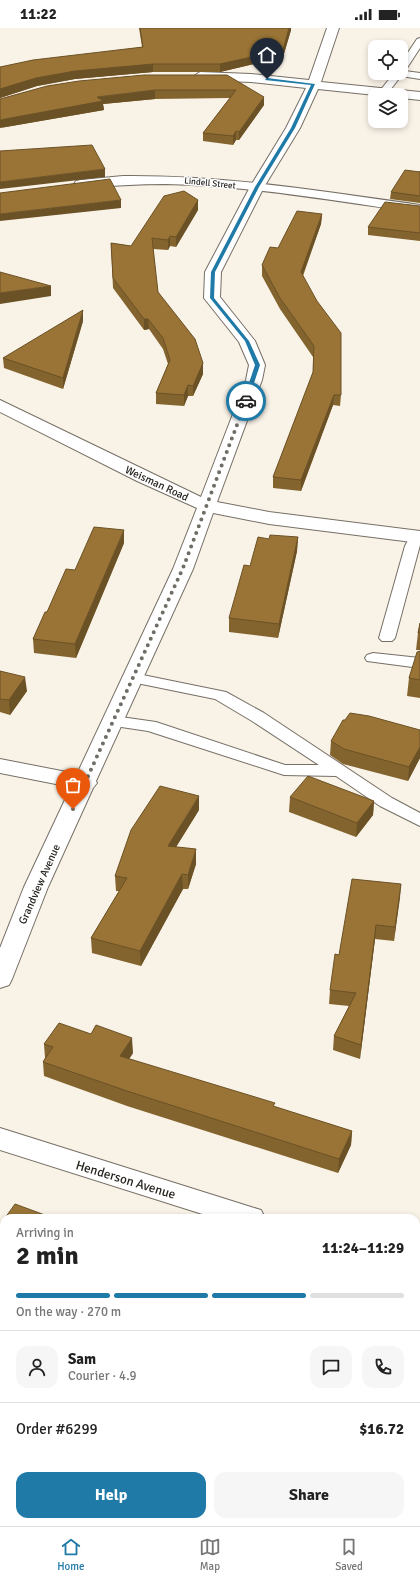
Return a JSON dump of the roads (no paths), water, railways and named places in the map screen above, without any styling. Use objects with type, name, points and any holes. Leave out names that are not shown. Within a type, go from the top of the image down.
[{"type":"street","name":"Grandview Avenue","points":[[0,979],[36,887],[86,783],[183,568],[254,380],[257,365],[247,341],[212,298],[213,272],[257,187],[293,128],[314,84],[333,28]]},
{"type":"street","points":[[189,76],[251,78],[368,90]]},
{"type":"street","points":[[408,95],[420,96]]},
{"type":"street","name":"Lindell Street","points":[[71,186],[136,179],[175,179],[257,187],[420,209]]},
{"type":"street","name":"Weisman Road","points":[[0,405],[143,478],[207,506],[269,518],[419,536]]},
{"type":"street","points":[[0,766],[86,783]]},
{"type":"street","name":"Henderson Avenue","points":[[0,1139],[238,1214]]},
{"type":"lane","points":[[408,59],[420,41]]},
{"type":"lane","points":[[408,74],[420,76]]},
{"type":"lane","points":[[387,88],[393,80]]},
{"type":"lane","points":[[387,638],[412,546],[419,536]]},
{"type":"lane","points":[[373,658],[420,663]]},
{"type":"lane","points":[[133,678],[220,695],[258,717],[386,802],[420,820]]},
{"type":"lane","points":[[114,721],[150,726],[284,770],[339,771]]}]
